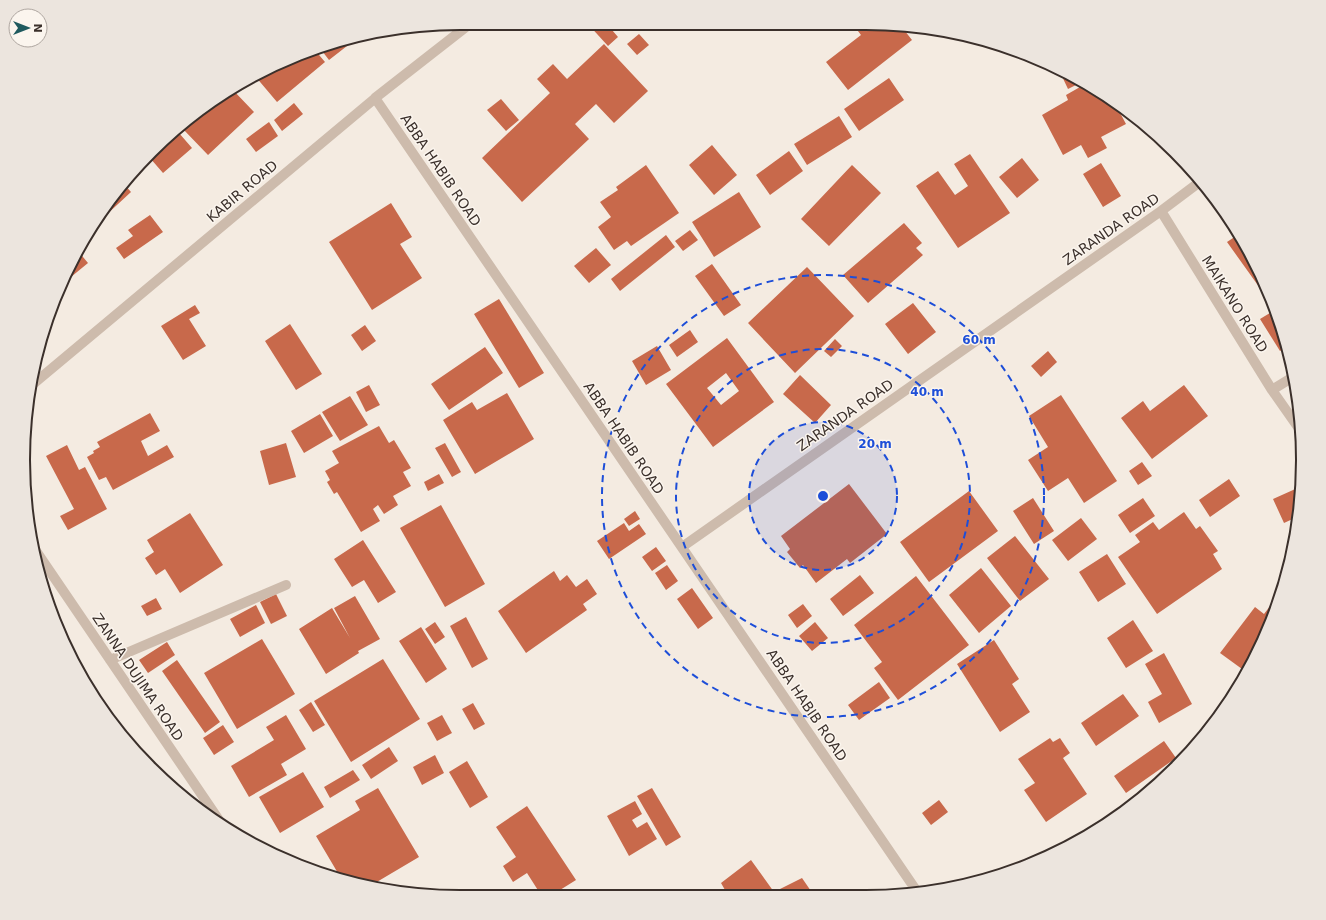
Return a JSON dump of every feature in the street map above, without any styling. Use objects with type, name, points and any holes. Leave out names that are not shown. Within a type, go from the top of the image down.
[{"type":"street","name":"KABIR ROAD","points":[[37,381],[375,98],[463,30]]},
{"type":"street","name":"ABBA HABIB ROAD","points":[[375,98],[914,887]]},
{"type":"street","name":"ZARANDA ROAD","points":[[682,547],[1162,211],[1196,185]]},
{"type":"street","name":"MAIKANO ROAD","points":[[1162,211],[1272,390],[1294,421]]},
{"type":"street","points":[[1272,390],[1289,380]]},
{"type":"street","name":"ZANNA DUJIMA ROAD","points":[[42,561],[214,813]]},
{"type":"street","points":[[110,660],[286,586]]},
{"type":"building","points":[[593,30],[612,30],[618,37],[608,46]]},
{"type":"building","points":[[857,30],[894,31],[906,32],[912,40],[848,90],[826,62],[861,35]]},
{"type":"building","points":[[639,34],[649,45],[637,55],[627,44]]},
{"type":"building","points":[[604,44],[648,91],[614,123],[596,104],[575,124],[589,139],[522,202],[482,158],[550,93],[537,79],[553,64],[567,79]]},
{"type":"building","points":[[347,46],[329,60],[323,53]]},
{"type":"building","points":[[318,54],[325,62],[277,102],[259,80],[295,63]]},
{"type":"building","points":[[889,78],[904,100],[859,131],[844,109]]},
{"type":"building","points":[[1063,78],[1076,85],[1068,89]]},
{"type":"building","points":[[1080,87],[1105,102],[1120,113],[1126,124],[1101,137],[1107,148],[1088,158],[1081,145],[1063,155],[1042,115],[1068,100],[1066,95]]},
{"type":"building","points":[[236,93],[254,112],[208,155],[184,130],[221,102]]},
{"type":"building","points":[[501,99],[519,120],[506,131],[487,110]]},
{"type":"building","points":[[294,103],[303,114],[282,131],[274,120]]},
{"type":"building","points":[[839,116],[852,137],[807,165],[794,144]]},
{"type":"building","points":[[269,122],[278,136],[256,152],[246,139]]},
{"type":"building","points":[[180,134],[192,148],[163,173],[152,160]]},
{"type":"building","points":[[712,145],[737,175],[714,195],[689,165]]},
{"type":"building","points":[[789,151],[803,171],[770,195],[756,175]]},
{"type":"building","points":[[970,154],[1010,213],[958,248],[916,186],[938,171],[955,195],[968,186],[954,164]]},
{"type":"building","points":[[1022,158],[1039,180],[1017,198],[999,177]]},
{"type":"building","points":[[1101,163],[1121,196],[1103,207],[1083,174]]},
{"type":"building","points":[[646,165],[679,213],[631,246],[627,241],[614,250],[598,227],[611,217],[600,202],[618,190],[616,187]]},
{"type":"building","points":[[852,165],[881,193],[829,246],[801,219]]},
{"type":"building","points":[[127,188],[131,192],[107,214]]},
{"type":"building","points":[[739,192],[761,227],[714,257],[692,222]]},
{"type":"building","points":[[391,203],[412,237],[400,244],[422,278],[372,310],[329,242]]},
{"type":"building","points":[[150,215],[163,232],[124,259],[116,248],[133,236],[128,230]]},
{"type":"building","points":[[904,223],[922,243],[916,248],[923,255],[868,303],[843,275]]},
{"type":"building","points":[[690,230],[698,240],[683,251],[675,241]]},
{"type":"building","points":[[666,235],[675,247],[620,291],[611,279]]},
{"type":"building","points":[[1234,238],[1252,270],[1260,288],[1227,242]]},
{"type":"building","points":[[596,248],[611,265],[589,283],[574,266]]},
{"type":"building","points":[[82,256],[88,263],[71,277]]},
{"type":"building","points":[[712,264],[741,305],[724,316],[695,276]]},
{"type":"building","points":[[807,267],[854,316],[795,373],[748,323]]},
{"type":"building","points":[[499,299],[544,373],[519,388],[474,314]]},
{"type":"building","points":[[913,303],[936,332],[908,354],[885,324]]},
{"type":"building","points":[[195,305],[200,313],[189,319],[206,346],[183,360],[161,326]]},
{"type":"building","points":[[1270,313],[1281,349],[1280,351],[1260,319]]},
{"type":"building","points":[[290,324],[322,374],[296,390],[265,341]]},
{"type":"building","points":[[365,325],[376,341],[362,351],[351,335]]},
{"type":"building","points":[[690,330],[698,342],[677,357],[669,345]]},
{"type":"building","points":[[727,338],[774,402],[713,447],[666,384]],"holes":[[[726,373],[739,391],[721,405],[707,388]]]},
{"type":"building","points":[[835,339],[842,346],[831,357],[824,351]]},
{"type":"building","points":[[657,346],[671,370],[646,385],[632,361]]},
{"type":"building","points":[[485,347],[503,373],[449,410],[431,384]]},
{"type":"building","points":[[1048,351],[1057,362],[1041,377],[1031,366]]},
{"type":"building","points":[[800,375],[831,405],[815,423],[783,394]]},
{"type":"building","points":[[369,385],[380,405],[366,412],[356,392]]},
{"type":"building","points":[[1184,385],[1208,416],[1152,459],[1121,418],[1143,401],[1150,411]]},
{"type":"building","points":[[507,393],[534,439],[475,474],[443,420],[472,402],[477,410]]},
{"type":"building","points":[[1061,395],[1117,481],[1084,503],[1068,478],[1048,491],[1028,460],[1048,447],[1029,416]]},
{"type":"building","points":[[350,396],[368,425],[340,441],[322,412]]},
{"type":"building","points":[[150,413],[160,431],[141,441],[148,456],[167,445],[174,457],[113,490],[106,477],[99,480],[87,457],[100,447],[97,442]]},
{"type":"building","points":[[320,414],[333,436],[304,453],[291,431]]},
{"type":"building","points":[[379,426],[389,443],[394,440],[411,468],[403,472],[411,486],[393,496],[398,505],[384,514],[378,505],[373,509],[380,521],[361,532],[337,492],[334,494],[327,482],[330,480],[325,471],[339,463],[332,451]]},
{"type":"building","points":[[286,443],[296,477],[269,485],[260,451]]},
{"type":"building","points":[[445,443],[461,472],[452,477],[435,448]]},
{"type":"building","points":[[67,445],[79,470],[85,467],[107,509],[68,530],[60,516],[74,509],[46,456]]},
{"type":"building","points":[[1142,462],[1152,476],[1138,485],[1129,471]]},
{"type":"building","points":[[439,474],[444,483],[428,491],[424,482]]},
{"type":"building","points":[[1229,479],[1240,496],[1210,517],[1199,500]]},
{"type":"building","points":[[849,484],[887,534],[850,563],[847,559],[816,583],[803,565],[800,568],[787,552],[790,549],[781,536]]},
{"type":"building","points":[[1295,489],[1291,520],[1284,523],[1273,499]]},
{"type":"building","points":[[969,491],[998,531],[929,582],[900,542]]},
{"type":"building","points":[[1033,498],[1054,531],[1034,544],[1013,511]]},
{"type":"building","points":[[1143,498],[1155,516],[1130,533],[1118,515]]},
{"type":"building","points":[[441,505],[485,584],[445,607],[400,528]]},
{"type":"building","points":[[635,511],[640,519],[629,526],[624,519]]},
{"type":"building","points":[[1184,512],[1196,529],[1200,526],[1218,551],[1213,554],[1222,569],[1157,614],[1118,557],[1140,542],[1135,535],[1153,522],[1159,530]]},
{"type":"building","points":[[190,513],[223,565],[180,593],[165,569],[156,575],[145,558],[154,552],[147,540]]},
{"type":"building","points":[[1081,518],[1097,539],[1068,561],[1052,540]]},
{"type":"building","points":[[624,523],[629,531],[639,524],[646,534],[609,559],[597,541]]},
{"type":"building","points":[[1015,536],[1049,579],[1020,601],[987,558]]},
{"type":"building","points":[[363,540],[396,592],[378,603],[364,580],[352,587],[334,559]]},
{"type":"building","points":[[656,547],[666,561],[652,571],[642,557]]},
{"type":"building","points":[[1107,554],[1126,584],[1098,602],[1079,572]]},
{"type":"building","points":[[667,565],[678,581],[666,590],[655,573]]},
{"type":"building","points":[[981,568],[1011,606],[979,633],[949,595]]},
{"type":"building","points":[[554,571],[560,581],[567,575],[576,587],[587,579],[597,594],[583,604],[587,610],[526,653],[498,611]]},
{"type":"building","points":[[860,575],[874,593],[843,616],[830,599]]},
{"type":"building","points":[[916,576],[969,645],[898,700],[874,668],[882,662],[854,625]]},
{"type":"building","points":[[692,588],[713,618],[698,629],[677,599]]},
{"type":"building","points":[[276,594],[287,616],[271,624],[260,602]]},
{"type":"building","points":[[355,596],[380,639],[358,651],[359,653],[326,674],[299,629],[332,608],[350,638],[334,608]]},
{"type":"building","points":[[156,598],[162,609],[147,616],[141,606]]},
{"type":"building","points":[[803,604],[812,616],[797,628],[788,615]]},
{"type":"building","points":[[256,605],[265,623],[240,637],[230,619]]},
{"type":"building","points":[[1270,606],[1252,650],[1242,669],[1220,653],[1255,607],[1264,614]]},
{"type":"building","points":[[466,617],[488,659],[472,668],[450,626]]},
{"type":"building","points":[[1133,620],[1153,651],[1126,668],[1107,638]]},
{"type":"building","points":[[435,622],[445,637],[435,644],[425,629]]},
{"type":"building","points":[[815,622],[828,638],[812,651],[799,636]]},
{"type":"building","points":[[421,627],[447,669],[426,683],[399,641]]},
{"type":"building","points":[[262,639],[295,694],[237,729],[204,673]]},
{"type":"building","points":[[994,640],[1019,679],[1012,684],[1030,712],[1000,732],[957,664]]},
{"type":"building","points":[[167,642],[175,655],[148,673],[139,660]]},
{"type":"building","points":[[1164,653],[1192,704],[1159,723],[1148,702],[1162,694],[1145,664]]},
{"type":"building","points":[[383,659],[420,719],[351,762],[314,701]]},
{"type":"building","points":[[177,660],[220,722],[205,733],[162,671]]},
{"type":"building","points":[[879,682],[890,698],[859,720],[848,705]]},
{"type":"building","points":[[1123,694],[1139,716],[1096,746],[1081,723]]},
{"type":"building","points":[[311,702],[325,725],[313,732],[299,710]]},
{"type":"building","points":[[473,703],[485,724],[474,730],[462,709]]},
{"type":"building","points":[[286,715],[306,749],[281,764],[287,775],[249,797],[231,766],[274,740],[266,727]]},
{"type":"building","points":[[442,715],[452,733],[437,741],[427,723]]},
{"type":"building","points":[[223,725],[234,742],[214,755],[203,738]]},
{"type":"building","points":[[1050,738],[1053,742],[1060,738],[1070,753],[1063,758],[1087,794],[1046,822],[1024,790],[1035,783],[1018,759]]},
{"type":"building","points":[[1164,741],[1176,758],[1126,793],[1114,776]]},
{"type":"building","points":[[389,747],[398,761],[371,779],[362,765]]},
{"type":"building","points":[[435,755],[444,773],[422,785],[413,767]]},
{"type":"building","points":[[467,761],[488,797],[470,808],[449,772]]},
{"type":"building","points":[[353,770],[360,780],[330,798],[324,787]]},
{"type":"building","points":[[303,772],[324,807],[280,833],[259,797]]},
{"type":"building","points":[[378,788],[419,857],[377,882],[337,871],[316,836],[360,810],[355,801]]},
{"type":"building","points":[[652,788],[681,837],[666,846],[637,796]]},
{"type":"building","points":[[939,800],[948,812],[931,825],[922,813]]},
{"type":"building","points":[[635,801],[642,814],[632,820],[637,828],[647,822],[657,839],[629,856],[607,816]]},
{"type":"building","points":[[527,806],[576,880],[560,890],[538,890],[527,873],[513,882],[503,866],[516,857],[496,827]]},
{"type":"building","points":[[751,860],[773,890],[725,890],[721,883]]},
{"type":"building","points":[[802,878],[810,890],[778,890]]}]
